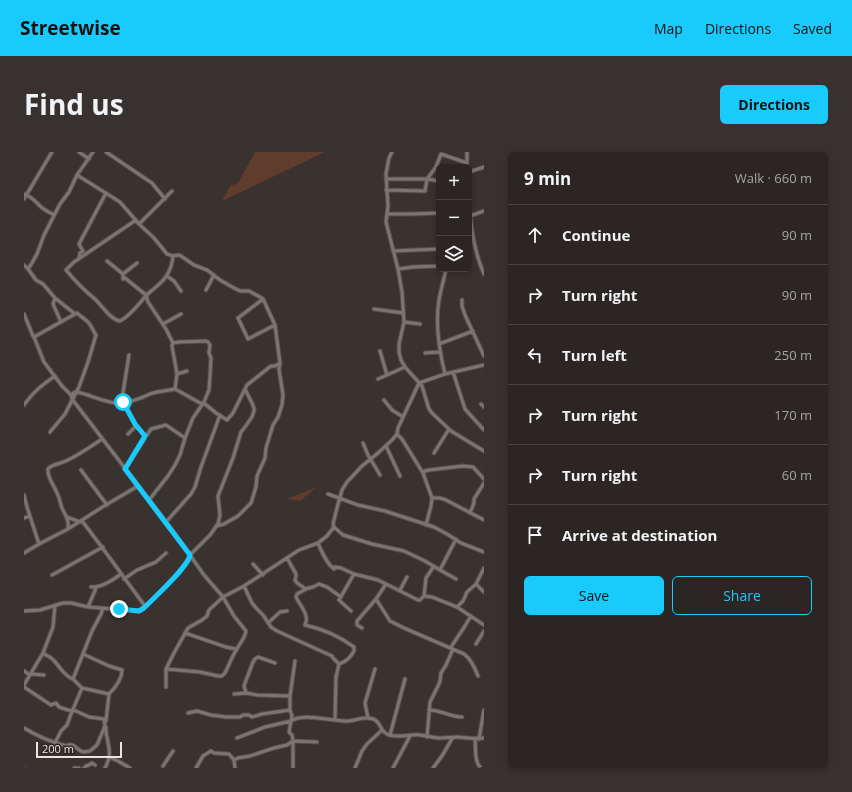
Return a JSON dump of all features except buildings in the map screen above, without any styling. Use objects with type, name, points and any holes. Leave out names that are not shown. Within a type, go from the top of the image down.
[{"type":"street","points":[[24,199],[52,152]]},
{"type":"street","points":[[79,152],[89,159]]},
{"type":"street","points":[[28,269],[37,254],[60,204],[93,152]]},
{"type":"street","points":[[106,152],[152,183],[165,199]]},
{"type":"street","points":[[392,152],[389,158],[386,174],[388,206],[386,222],[398,269],[402,292],[404,322],[399,344],[401,360],[405,367],[422,386],[431,412],[449,429],[484,450]]},
{"type":"street","points":[[386,190],[425,191],[427,180],[436,167],[441,154],[467,163],[468,152]]},
{"type":"street","points":[[472,171],[484,167]]},
{"type":"street","points":[[77,175],[120,202],[168,254],[173,256],[181,256],[194,265],[207,270],[234,288],[240,291],[249,291],[263,299],[275,325],[283,395],[282,405],[278,417],[272,426],[265,458],[257,476],[251,503],[238,516],[224,524],[216,526]]},
{"type":"street","points":[[386,179],[436,181]]},
{"type":"street","points":[[139,224],[172,191]]},
{"type":"street","points":[[79,258],[80,253],[83,251],[79,244],[106,193]]},
{"type":"street","points":[[25,195],[54,215]]},
{"type":"street","points":[[472,215],[484,211]]},
{"type":"street","points":[[387,214],[436,213]]},
{"type":"street","points":[[136,220],[79,258],[66,270],[88,295],[116,320],[120,321],[137,307],[146,295],[167,276],[173,263],[173,256]]},
{"type":"street","points":[[472,229],[474,242],[484,274]]},
{"type":"street","points":[[393,251],[436,249]]},
{"type":"street","points":[[107,261],[123,274],[123,279],[125,278],[146,295],[148,302],[163,324],[173,343],[172,346],[177,374],[175,389]]},
{"type":"street","points":[[123,274],[137,262]]},
{"type":"street","points":[[24,265],[36,280],[43,284],[55,298],[88,322],[96,335],[79,387],[71,395]]},
{"type":"street","points":[[398,269],[436,266]]},
{"type":"street","points":[[445,272],[439,300],[438,315],[439,344],[445,374]]},
{"type":"street","points":[[206,290],[214,275]]},
{"type":"street","points":[[167,276],[174,281],[181,291]]},
{"type":"street","points":[[55,298],[53,304],[61,322]]},
{"type":"street","points":[[263,299],[238,318],[248,339],[275,325]]},
{"type":"street","points":[[462,300],[463,310],[484,356]]},
{"type":"street","points":[[374,309],[403,313]]},
{"type":"street","points":[[24,314],[44,362],[62,386],[71,395],[72,399],[102,439],[223,597],[234,616],[246,631],[225,673],[222,676],[200,672],[166,669]]},
{"type":"street","points":[[34,337],[75,314]]},
{"type":"street","points":[[163,324],[181,314]]},
{"type":"street","points":[[404,322],[420,324]]},
{"type":"street","points":[[439,344],[473,331]]},
{"type":"street","points":[[149,500],[176,465],[184,438],[193,418],[204,402],[209,390],[211,358],[209,353],[210,345],[208,342],[192,341],[173,343]]},
{"type":"street","points":[[380,351],[387,375]]},
{"type":"street","points":[[426,353],[440,352]]},
{"type":"street","points":[[129,355],[123,401],[136,426],[145,436]]},
{"type":"street","points":[[75,392],[118,403],[175,389],[202,404],[206,404],[216,413],[228,420],[248,384],[271,366],[275,366],[280,363]]},
{"type":"street","points":[[166,687],[166,669],[188,628],[202,620],[209,610],[223,597],[264,574],[299,550],[318,543],[327,536],[334,527],[333,524],[342,490],[347,482],[362,466],[386,446],[397,434],[403,416],[419,383],[445,374],[484,365]]},
{"type":"street","points":[[378,379],[405,367]]},
{"type":"street","points":[[177,374],[187,371]]},
{"type":"street","points":[[453,372],[465,409],[484,430]]},
{"type":"street","points":[[24,405],[38,388],[55,376]]},
{"type":"street","points":[[24,611],[40,610],[63,603],[71,603],[88,607],[139,611],[178,574],[190,560],[190,555],[210,535],[218,524],[220,515],[218,496],[233,458],[241,432],[252,417],[254,411],[253,403],[245,389]]},
{"type":"street","points":[[50,432],[65,414],[75,392]]},
{"type":"street","points":[[241,396],[248,398],[253,403]]},
{"type":"street","points":[[384,400],[392,410],[403,416]]},
{"type":"street","points":[[481,404],[484,407]]},
{"type":"street","points":[[166,522],[191,494],[195,487],[220,415]]},
{"type":"street","points":[[125,469],[145,436],[151,430],[166,425],[184,438]]},
{"type":"street","points":[[128,434],[136,426]]},
{"type":"street","points":[[434,453],[449,429]]},
{"type":"street","points":[[397,434],[402,439],[423,473],[432,498],[426,524]]},
{"type":"street","points":[[68,530],[67,517],[49,476],[48,469],[50,466],[64,462],[76,456],[102,439]]},
{"type":"street","points":[[363,443],[380,475]]},
{"type":"street","points":[[386,446],[400,476]]},
{"type":"street","points":[[423,473],[429,470],[463,466],[473,467],[484,479]]},
{"type":"street","points":[[81,470],[107,505]]},
{"type":"street","points":[[470,513],[474,504],[474,499],[484,483]]},
{"type":"street","points":[[24,553],[68,530],[123,494],[138,486]]},
{"type":"street","points":[[328,494],[358,505],[385,511],[426,524],[468,546],[484,552]]},
{"type":"street","points":[[24,495],[39,544]]},
{"type":"street","points":[[432,498],[446,500],[484,520]]},
{"type":"street","points":[[24,518],[30,516]]},
{"type":"street","points":[[67,517],[81,521],[103,547],[124,579],[145,606]]},
{"type":"street","points":[[334,527],[343,535],[404,552],[425,561],[456,578]]},
{"type":"street","points":[[440,570],[456,539]]},
{"type":"street","points":[[318,543],[322,554],[334,569],[335,567],[342,568],[354,574],[378,580],[418,600],[424,596],[426,578],[434,566]]},
{"type":"street","points":[[52,575],[103,547]]},
{"type":"street","points":[[124,579],[137,570],[156,562],[166,553]]},
{"type":"street","points":[[287,558],[296,576],[296,583],[305,589],[308,588]]},
{"type":"street","points":[[253,564],[264,574]]},
{"type":"street","points":[[457,606],[463,601],[467,592],[476,584],[484,568]]},
{"type":"street","points":[[91,587],[96,588],[121,574]]},
{"type":"street","points":[[351,611],[339,600],[354,574]]},
{"type":"street","points":[[400,590],[407,577]]},
{"type":"street","points":[[339,664],[352,656],[354,647],[336,635],[305,625],[307,616],[296,597],[297,594],[319,584],[341,597]]},
{"type":"street","points":[[362,628],[357,625],[357,621],[376,599],[386,584]]},
{"type":"street","points":[[476,584],[484,592]]},
{"type":"street","points":[[244,586],[252,604],[263,615],[271,627],[332,656],[339,664]]},
{"type":"street","points":[[88,607],[96,588]]},
{"type":"street","points":[[424,596],[432,597],[457,606],[484,625]]},
{"type":"street","points":[[376,599],[390,621],[452,648],[468,657],[478,676]]},
{"type":"street","points":[[24,728],[55,743],[66,746],[70,745],[83,752],[90,751],[97,745],[105,726],[104,719],[89,717],[72,710],[59,707],[56,703],[51,705],[24,686],[43,653],[53,627],[55,605]]},
{"type":"street","points":[[73,680],[92,631],[103,608]]},
{"type":"street","points":[[268,623],[280,612],[287,610]]},
{"type":"street","points":[[427,737],[430,702],[438,686],[441,672],[446,665],[452,648],[471,616]]},
{"type":"street","points":[[476,644],[484,631]]},
{"type":"street","points":[[185,633],[236,649]]},
{"type":"street","points":[[43,653],[52,659],[61,671],[82,688],[109,694]]},
{"type":"street","points":[[83,654],[109,666],[122,670],[122,675],[116,688],[109,694],[105,729],[111,758],[105,768]]},
{"type":"street","points":[[246,693],[244,686],[255,659],[258,657],[275,663]]},
{"type":"street","points":[[293,768],[293,741],[289,729],[292,716],[290,710],[290,696],[295,661]]},
{"type":"street","points":[[335,720],[336,677],[339,664]]},
{"type":"street","points":[[368,718],[365,703],[375,669]]},
{"type":"street","points":[[24,671],[31,674],[44,675]]},
{"type":"street","points":[[390,736],[405,679]]},
{"type":"street","points":[[55,743],[61,731],[67,725],[82,688]]},
{"type":"street","points":[[234,694],[246,693],[257,695],[290,696]]},
{"type":"street","points":[[188,712],[197,711],[226,717],[240,717],[249,715],[252,717],[290,710]]},
{"type":"street","points":[[429,710],[462,717]]},
{"type":"street","points":[[480,768],[478,766],[476,754],[477,739],[484,710]]},
{"type":"street","points":[[237,738],[265,727],[308,717],[347,721],[368,718],[375,719],[382,730],[390,736],[418,735],[441,738],[484,738]]},
{"type":"street","points":[[355,768],[362,751],[367,744],[382,730]]},
{"type":"street","points":[[393,768],[410,736]]},
{"type":"street","points":[[433,768],[454,737]]},
{"type":"street","points":[[234,760],[287,745],[293,741],[317,742]]},
{"type":"street","points":[[162,767],[173,751]]},
{"type":"street","points":[[196,768],[204,756],[211,751],[214,753],[229,754],[234,760],[236,768]]},
{"type":"street","points":[[111,758],[130,768]]},
{"type":"street","points":[[84,768],[92,763],[94,765]]},
{"type":"street","points":[[74,768],[79,768]]},
{"type":"shaded area","points":[[255,152],[325,152],[222,201],[230,186],[238,183]]},
{"type":"shaded area","points":[[317,487],[300,501],[287,499]]},
{"type":"route","points":[[119,609],[139,611],[144,608],[190,560],[190,555],[173,531],[125,469],[144,440],[145,436],[136,426],[123,402]]}]
